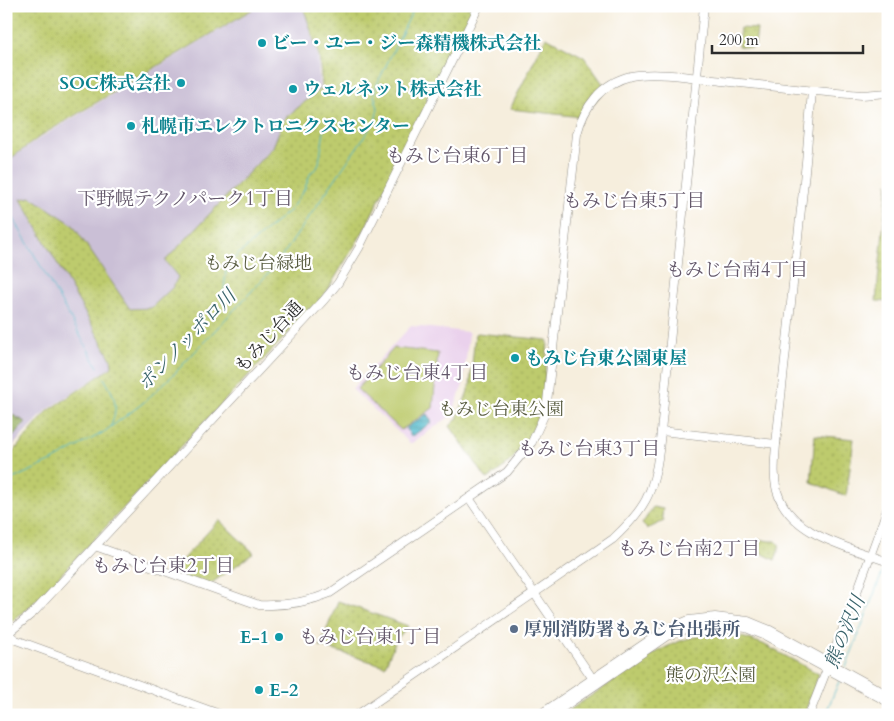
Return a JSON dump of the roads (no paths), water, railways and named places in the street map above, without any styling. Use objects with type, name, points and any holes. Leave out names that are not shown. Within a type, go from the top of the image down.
[{"type":"street","name":"もみじ台通","points":[[7,635],[34,612],[338,283],[360,248],[479,6]]},
{"type":"street","points":[[362,713],[613,539],[633,520],[641,509],[653,484],[657,469],[704,6]]},
{"type":"street","points":[[95,546],[260,605],[280,606],[310,601],[330,593],[507,472],[532,442],[546,411],[574,151],[582,117],[593,99],[606,88],[631,76],[654,75],[862,96],[888,92]]},
{"type":"street","points":[[812,91],[774,476],[777,492],[794,518],[818,536],[888,562]]},
{"type":"street","points":[[661,431],[776,444]]},
{"type":"street","points":[[469,498],[594,681]]},
{"type":"street","points":[[809,715],[827,666],[873,556],[888,506]]},
{"type":"street","points":[[552,715],[594,681],[663,631],[689,620],[715,617],[748,621],[770,630],[827,666],[888,695]]},
{"type":"street","points":[[7,635],[16,640],[222,715]]},
{"type":"street","points":[[847,676],[888,702]]},
{"type":"street","points":[[539,715],[594,681]]},
{"type":"water","points":[[427,414],[432,422],[411,437],[406,428]]},
{"type":"waterway","name":"ポンノッポロ川","points":[[6,482],[52,461],[104,432],[143,403],[175,373],[276,265],[375,121],[378,108],[374,95],[376,86],[415,6]]},
{"type":"waterway","points":[[223,300],[226,271],[233,259],[290,210],[304,190],[311,172],[317,168],[319,163],[324,131]]},
{"type":"waterway","points":[[6,205],[98,367]]},
{"type":"waterway","points":[[104,378],[115,401],[115,412],[111,426]]},
{"type":"waterway","name":"熊の沢川","points":[[846,667],[886,563]]},
{"type":"waterway","name":"熊の沢川","points":[[825,715],[840,679]]},
{"type":"place","name":"ビー・ユー・ジー森精機株式会社","points":[[262,43]]},
{"type":"place","name":"SOC株式会社","points":[[181,83]]},
{"type":"place","name":"ウェルネット株式会社","points":[[293,89]]},
{"type":"place","name":"札幌市エレクトロニクスセンター","points":[[131,126]]},
{"type":"place","name":"もみじ台東公園東屋","points":[[515,358]]},
{"type":"place","name":"厚別消防署もみじ台出張所","points":[[514,629]]},
{"type":"place","name":"E-1","points":[[279,637]]},
{"type":"place","name":"E-2","points":[[259,690]]},
{"type":"district","name":"もみじ台東6丁目","points":[[457,156]]},
{"type":"district","name":"下野幌テクノパーク1丁目","points":[[185,199]]},
{"type":"district","name":"もみじ台東5丁目","points":[[634,201]]},
{"type":"district","name":"もみじ台南4丁目","points":[[737,270]]},
{"type":"district","name":"もみじ台東4丁目","points":[[417,373]]},
{"type":"district","name":"もみじ台東3丁目","points":[[589,449]]},
{"type":"district","name":"もみじ台南2丁目","points":[[689,549]]},
{"type":"district","name":"もみじ台東2丁目","points":[[163,566]]},
{"type":"district","name":"もみじ台東1丁目","points":[[370,637]]},
{"type":"park label","name":"もみじ台緑地","points":[[258,263]]},
{"type":"park label","name":"もみじ台東公園","points":[[501,409]]},
{"type":"park label","name":"熊の沢公園","points":[[711,675]]}]
